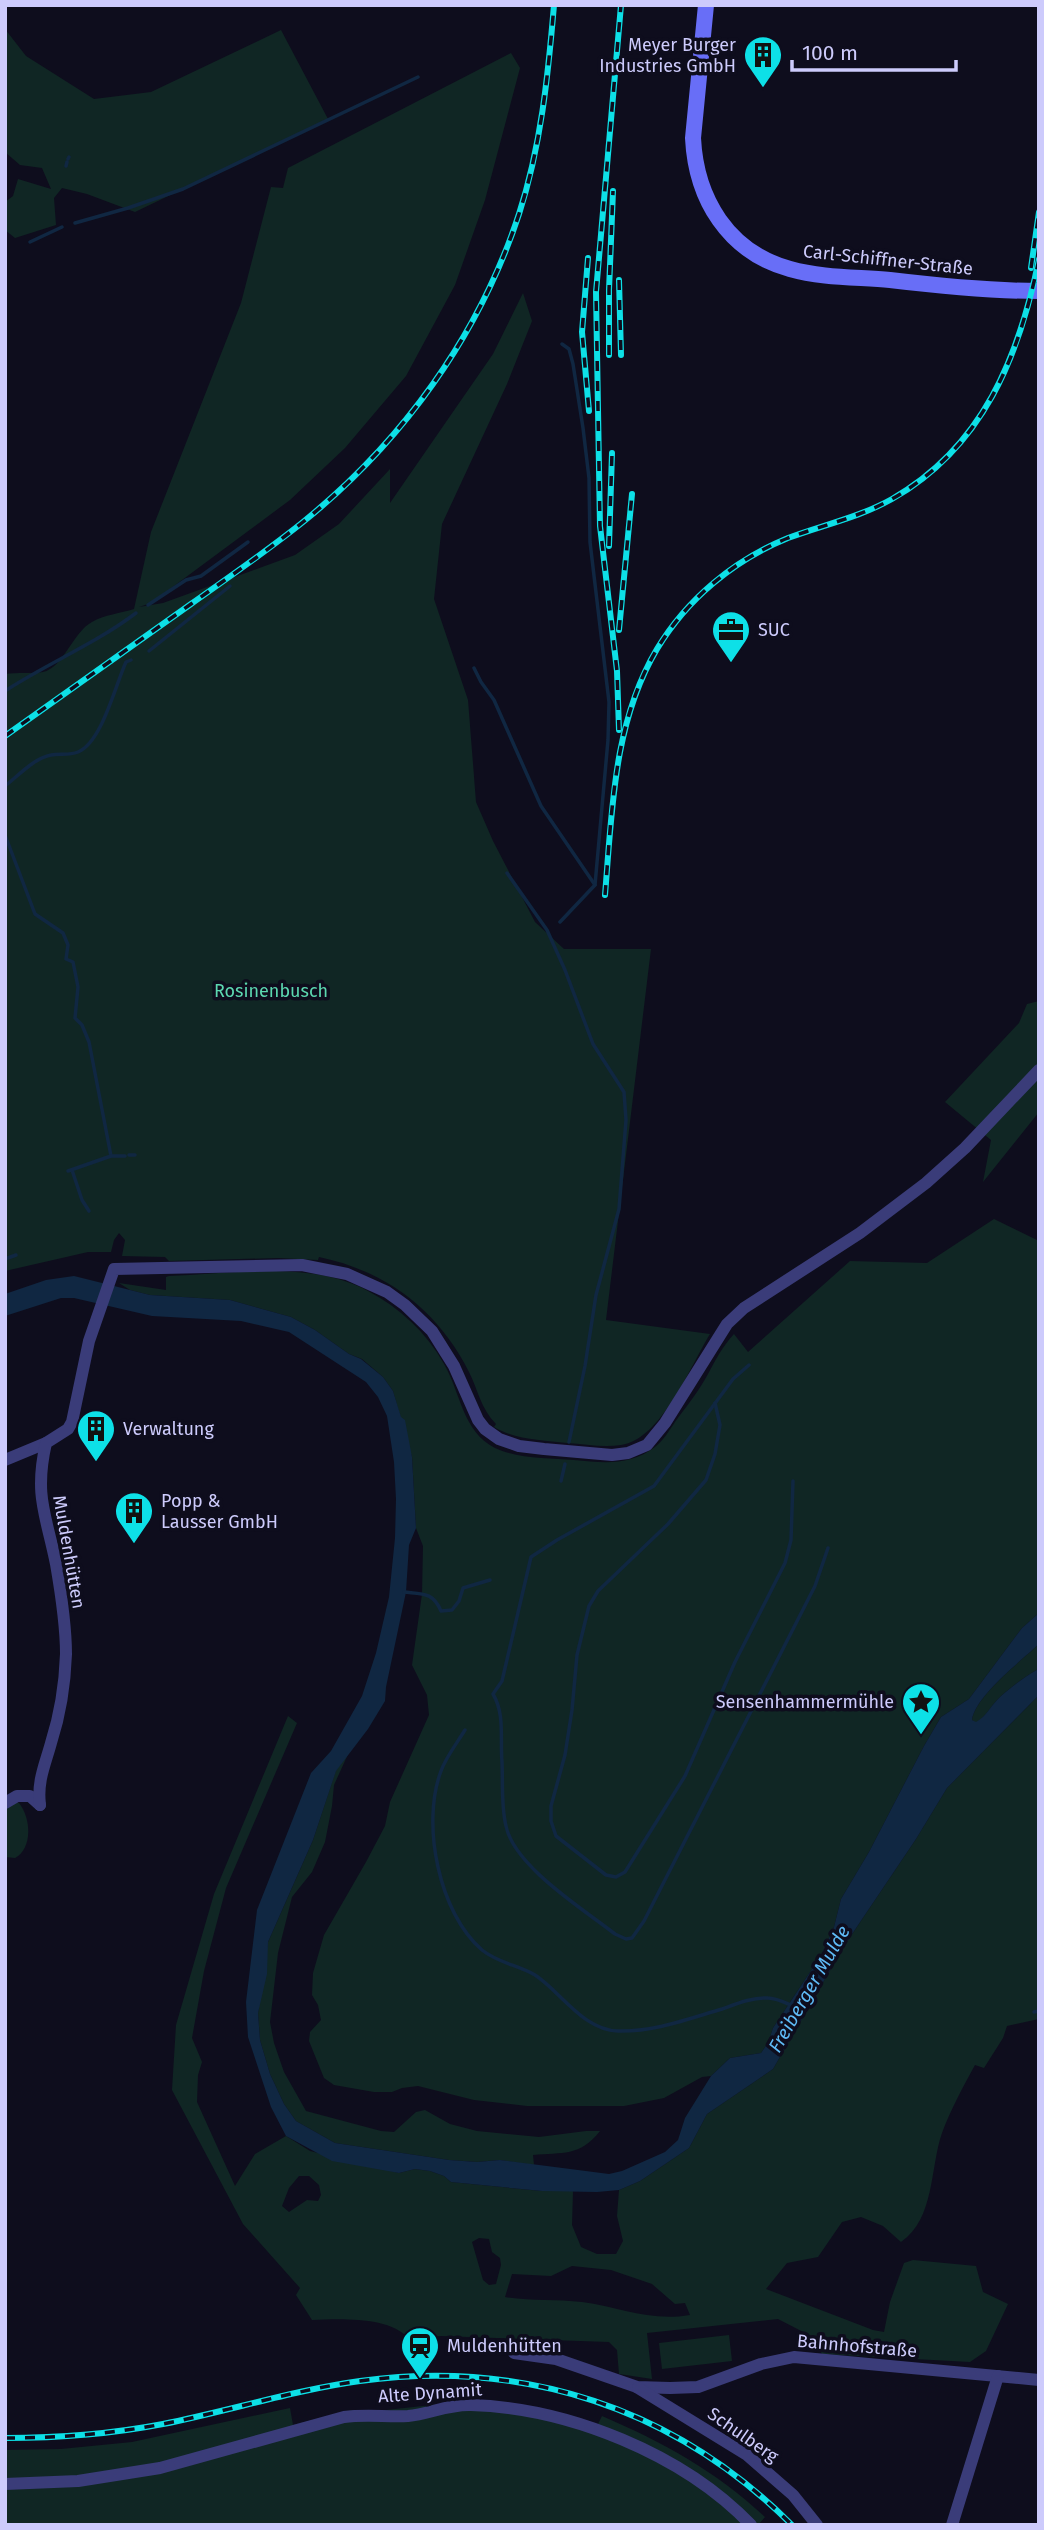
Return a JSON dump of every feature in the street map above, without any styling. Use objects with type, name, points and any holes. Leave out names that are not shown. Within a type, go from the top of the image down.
[{"type":"main road","name":"Carl-Schiffner-Straße","points":[[706,5],[693,138],[694,159],[699,181],[717,218],[749,249],[789,269],[823,275],[985,290],[1039,291]]},
{"type":"street","points":[[5,1460],[46,1443],[68,1429],[72,1422],[88,1345],[114,1269],[302,1265],[347,1274],[387,1292],[432,1331],[454,1366],[478,1420],[499,1439],[519,1446],[612,1455],[647,1445],[665,1423],[727,1324],[744,1308],[860,1233],[926,1183],[965,1147],[1039,1070]]},
{"type":"street","name":"Muldenhütten","points":[[5,1803],[17,1796],[30,1796],[40,1805],[40,1779],[57,1718],[66,1652],[64,1616],[41,1500],[40,1474],[46,1443]]},
{"type":"street","name":"Bahnhofstraße","points":[[514,2353],[556,2359],[637,2387],[698,2387],[776,2359],[794,2357],[1039,2380]]},
{"type":"street","points":[[952,2525],[998,2376]]},
{"type":"street","name":"Schulberg","points":[[637,2387],[747,2455],[793,2495],[817,2525]]},
{"type":"street","name":"Alte Dynamit","points":[[5,2484],[114,2476],[205,2456],[344,2417],[409,2416],[468,2405],[554,2417],[653,2454],[707,2486],[751,2525]]},
{"type":"green space","points":[[5,29],[26,56],[94,99],[151,92],[281,30],[328,119],[135,212],[87,194],[62,188],[54,198],[56,225],[15,238],[5,230],[5,202],[13,196],[18,179],[51,189],[42,168],[20,165],[5,152]]},
{"type":"green space","name":"Rosinenbusch","points":[[511,53],[520,68],[485,200],[455,285],[406,376],[345,448],[290,500],[151,603],[139,607],[163,603],[295,555],[339,524],[390,469],[390,503],[493,354],[523,293],[532,321],[507,384],[442,524],[434,599],[468,700],[476,802],[535,922],[564,949],[651,949],[606,1320],[710,1334],[662,1416],[636,1440],[614,1446],[529,1439],[494,1427],[496,1424],[483,1406],[469,1372],[456,1350],[426,1312],[388,1283],[343,1263],[319,1257],[318,1260],[278,1258],[169,1261],[165,1257],[122,1256],[125,1240],[119,1233],[111,1252],[88,1252],[5,1271],[5,674],[40,673],[50,669],[79,633],[92,622],[134,609],[151,532],[241,303],[271,187],[283,188],[288,168]]},
{"type":"green space","points":[[1039,1001],[1039,1112],[983,1182],[991,1140],[945,1102],[1019,1023],[1027,1004]]},
{"type":"green space","points":[[994,1219],[1039,1241],[1039,1613],[1022,1628],[969,1699],[941,1717],[841,1899],[834,1927],[822,1954],[773,2028],[761,2053],[730,2058],[711,2076],[702,2077],[664,2098],[624,2106],[527,2106],[474,2100],[418,2086],[392,2092],[374,2092],[334,2085],[324,2078],[309,2041],[310,2032],[321,2020],[318,2005],[312,1995],[313,1973],[324,1935],[385,1826],[390,1802],[429,1715],[427,1695],[412,1665],[422,1594],[423,1546],[416,1528],[412,1457],[393,1391],[383,1377],[362,1359],[349,1354],[315,1330],[291,1317],[230,1300],[150,1295],[130,1290],[119,1283],[166,1290],[166,1277],[169,1276],[271,1271],[322,1275],[346,1281],[391,1305],[420,1331],[444,1364],[469,1422],[484,1441],[504,1452],[524,1456],[616,1462],[646,1453],[661,1442],[697,1393],[734,1334],[748,1352],[850,1261],[927,1263]]},
{"type":"green space","points":[[1039,1644],[1039,1669],[997,1700],[980,1720],[976,1723],[972,1720],[981,1700]]},
{"type":"green space","points":[[1039,1695],[1039,2019],[1007,2026],[1003,2038],[984,2068],[975,2065],[942,2133],[926,2206],[912,2232],[901,2242],[883,2226],[861,2217],[842,2222],[818,2257],[787,2263],[766,2289],[884,2332],[890,2302],[904,2263],[913,2260],[976,2266],[983,2292],[1008,2304],[986,2351],[970,2362],[822,2354],[811,2336],[778,2319],[647,2333],[652,2379],[619,2374],[617,2350],[609,2342],[441,2336],[409,2339],[390,2326],[363,2320],[312,2320],[296,2295],[300,2288],[243,2224],[172,2090],[176,2025],[214,1894],[288,1716],[297,1723],[226,1888],[204,1971],[192,2038],[202,2062],[198,2075],[197,2102],[235,2186],[255,2154],[286,2136],[310,2151],[399,2173],[415,2169],[444,2176],[451,2182],[542,2191],[573,2191],[572,2225],[581,2247],[597,2254],[616,2254],[623,2241],[617,2216],[619,2190],[640,2181],[689,2148],[707,2114],[773,2069],[844,1946],[947,1788]],"holes":[[[299,2176],[309,2176],[319,2185],[321,2195],[318,2201],[307,2200],[289,2212],[282,2206],[289,2188]],[[479,2238],[489,2239],[492,2252],[500,2258],[496,2284],[489,2285],[483,2280],[472,2242]],[[572,2266],[611,2270],[652,2284],[675,2304],[685,2303],[690,2315],[662,2317],[582,2302],[505,2297],[512,2274],[551,2276]]]},
{"type":"green space","points":[[349,1752],[334,1785],[325,1842],[312,1872],[292,1897],[278,1953],[270,2022],[284,2072],[306,2111],[394,2132],[416,2112],[425,2110],[450,2124],[477,2131],[539,2137],[600,2131],[585,2145],[570,2152],[533,2155],[534,2165],[500,2160],[449,2160],[335,2143],[296,2121],[284,2104],[270,2074],[260,2040],[258,2013],[268,1942],[313,1840],[336,1770]]},
{"type":"green space","points":[[15,1802],[23,1809],[28,1832],[25,1847],[15,1858],[5,1857],[5,1808]]},
{"type":"green space","points":[[729,2335],[732,2361],[662,2369],[659,2343]]},
{"type":"green space","points":[[450,2403],[596,2428],[602,2416],[688,2459],[728,2486],[765,2517],[758,2525],[5,2525],[5,2450],[61,2449],[132,2442],[290,2408],[293,2425],[352,2410],[386,2410]]},
{"type":"water","name":"Freiberger Mulde","points":[[74,1276],[150,1295],[230,1300],[291,1317],[361,1359],[383,1377],[393,1391],[401,1417],[405,1420],[412,1457],[416,1528],[409,1545],[406,1592],[385,1701],[368,1729],[336,1771],[313,1840],[268,1942],[267,1974],[258,2013],[260,2040],[270,2074],[284,2104],[296,2121],[335,2143],[449,2160],[500,2160],[609,2174],[665,2152],[678,2140],[685,2118],[711,2076],[730,2058],[761,2053],[768,2043],[773,2028],[822,1954],[834,1927],[841,1899],[941,1717],[969,1699],[1022,1628],[1039,1613],[1039,1644],[981,1700],[972,1720],[980,1720],[997,1700],[1039,1669],[1039,1695],[947,1788],[844,1946],[773,2069],[707,2114],[689,2148],[640,2181],[619,2190],[597,2192],[542,2191],[451,2182],[430,2171],[415,2169],[399,2173],[332,2161],[286,2136],[271,2107],[248,2037],[246,2002],[257,1910],[311,1773],[331,1751],[362,1696],[376,1653],[389,1597],[395,1538],[394,1462],[387,1416],[378,1397],[366,1382],[289,1332],[241,1321],[152,1316],[74,1298],[61,1298],[5,1316],[5,1294],[46,1280]]},
{"type":"waterway","points":[[75,223],[183,189],[418,77]]},
{"type":"waterway","points":[[66,166],[67,162]]},
{"type":"waterway","points":[[30,242],[62,227]]},
{"type":"waterway","points":[[560,922],[595,885],[609,702],[590,542],[589,478],[583,428],[573,364],[569,349],[562,344]]},
{"type":"waterway","points":[[148,605],[186,580],[201,576],[248,542]]},
{"type":"waterway","points":[[149,651],[230,586]]},
{"type":"waterway","points":[[5,691],[136,613]]},
{"type":"waterway","points":[[5,786],[38,760],[51,755],[78,752],[87,746],[101,725],[126,662],[131,660]]},
{"type":"waterway","points":[[474,668],[494,700],[541,806],[595,885]]},
{"type":"waterway","points":[[5,835],[35,914],[63,933],[68,945],[66,959],[73,962],[78,987],[75,1018],[82,1025],[89,1042],[111,1156]]},
{"type":"waterway","points":[[507,873],[547,930],[593,1044],[624,1092],[626,1120],[619,1209],[596,1295],[569,1442]]},
{"type":"waterway","points":[[129,1155],[135,1155]]},
{"type":"waterway","points":[[68,1171],[111,1156],[125,1156]]},
{"type":"waterway","points":[[72,1170],[82,1200],[89,1211]]},
{"type":"waterway","points":[[5,1259],[16,1255]]},
{"type":"waterway","points":[[749,1365],[733,1379],[654,1486],[531,1557],[502,1681],[493,1694],[501,1718],[503,1811],[512,1841],[522,1856],[552,1886],[615,1934],[626,1939],[632,1938],[644,1921],[815,1586],[828,1548]]},
{"type":"waterway","points":[[715,1403],[720,1425],[715,1454],[706,1480],[668,1524],[598,1591],[589,1606],[577,1655],[565,1755],[551,1806],[551,1821],[556,1836],[606,1875],[616,1877],[625,1872],[685,1776],[735,1662],[785,1563],[791,1540],[793,1481]]},
{"type":"waterway","points":[[561,1481],[565,1464]]},
{"type":"waterway","points":[[404,1592],[427,1595],[435,1600],[441,1611],[452,1610],[459,1601],[463,1588],[490,1580]]},
{"type":"waterway","name":"Freiberger Mulde","points":[[465,1730],[441,1771],[435,1792],[434,1841],[438,1867],[455,1914],[467,1934],[482,1950],[535,1975],[583,2017],[605,2029],[631,2031],[658,2027],[756,1999],[774,1999],[793,2006]]},
{"type":"waterway","points":[[1034,2012],[1039,2011]]},
{"type":"railway","points":[[5,736],[303,522],[373,457],[433,384],[482,302],[519,214],[538,137],[554,5]]},
{"type":"railway","points":[[619,730],[617,671],[600,526],[596,292],[621,5]]},
{"type":"railway","points":[[609,355],[613,191]]},
{"type":"railway","points":[[1031,268],[1039,212]]},
{"type":"railway","points":[[588,258],[582,332],[589,411]]},
{"type":"railway","points":[[605,895],[613,800],[623,737],[642,677],[669,631],[697,598],[749,558],[788,538],[854,516],[892,499],[924,478],[951,453],[973,426],[1008,364],[1031,295],[1039,259]]},
{"type":"railway","points":[[619,280],[621,355]]},
{"type":"railway","points":[[609,546],[612,453]]},
{"type":"railway","points":[[619,630],[632,494]]},
{"type":"railway","points":[[5,2438],[84,2435],[143,2427],[360,2381],[421,2376],[481,2378],[538,2386],[594,2401],[647,2422],[698,2450],[747,2484],[792,2525]]},
{"type":"place","name":"Meyer Burger Industries GmbH","points":[[763,89]]},
{"type":"place","name":"SUC","points":[[731,664]]},
{"type":"place","name":"Verwaltung","points":[[96,1463]]},
{"type":"place","name":"Popp & Lausser GmbH","points":[[134,1545]]},
{"type":"place","name":"Sensenhammermühle","points":[[921,1736]]},
{"type":"place","name":"Muldenhütten","points":[[420,2380]]}]
